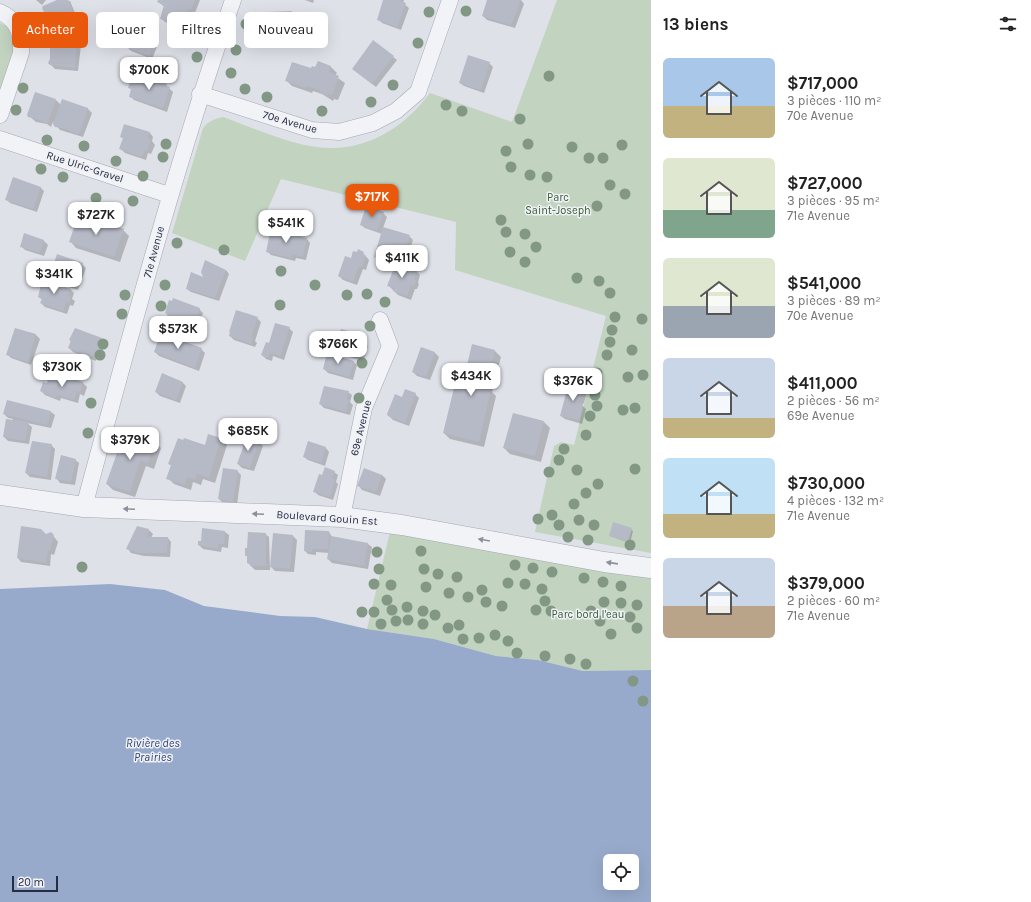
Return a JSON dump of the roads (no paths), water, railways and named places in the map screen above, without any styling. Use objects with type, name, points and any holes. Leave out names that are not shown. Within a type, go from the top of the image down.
[{"type":"street","name":"71e Avenue","points":[[84,507],[169,195],[200,94],[233,0]]},
{"type":"street","name":"70e Avenue","points":[[200,94],[312,130],[339,132],[373,124],[396,111],[418,92],[450,0]]},
{"type":"street","points":[[0,12],[7,15],[16,24],[22,44],[21,53],[0,115]]},
{"type":"street","name":"Rue Ulric-Gravel","points":[[0,139],[169,195]]},
{"type":"street","name":"69e Avenue","points":[[342,517],[364,408],[390,346],[380,320]]},
{"type":"street","name":"Boulevard Gouin Est","points":[[0,495],[84,507],[342,517],[402,525],[604,562],[651,568]]},
{"type":"water","name":"Rivière des Prairies","points":[[110,584],[165,590],[204,606],[280,616],[315,617],[367,629],[434,639],[496,656],[538,660],[583,671],[651,670],[651,902],[0,902],[0,589]]},
{"type":"park label","name":"Parc Saint-Joseph","points":[[558,203]]},
{"type":"park label","name":"Parc bord l'eau","points":[[588,614]]}]
